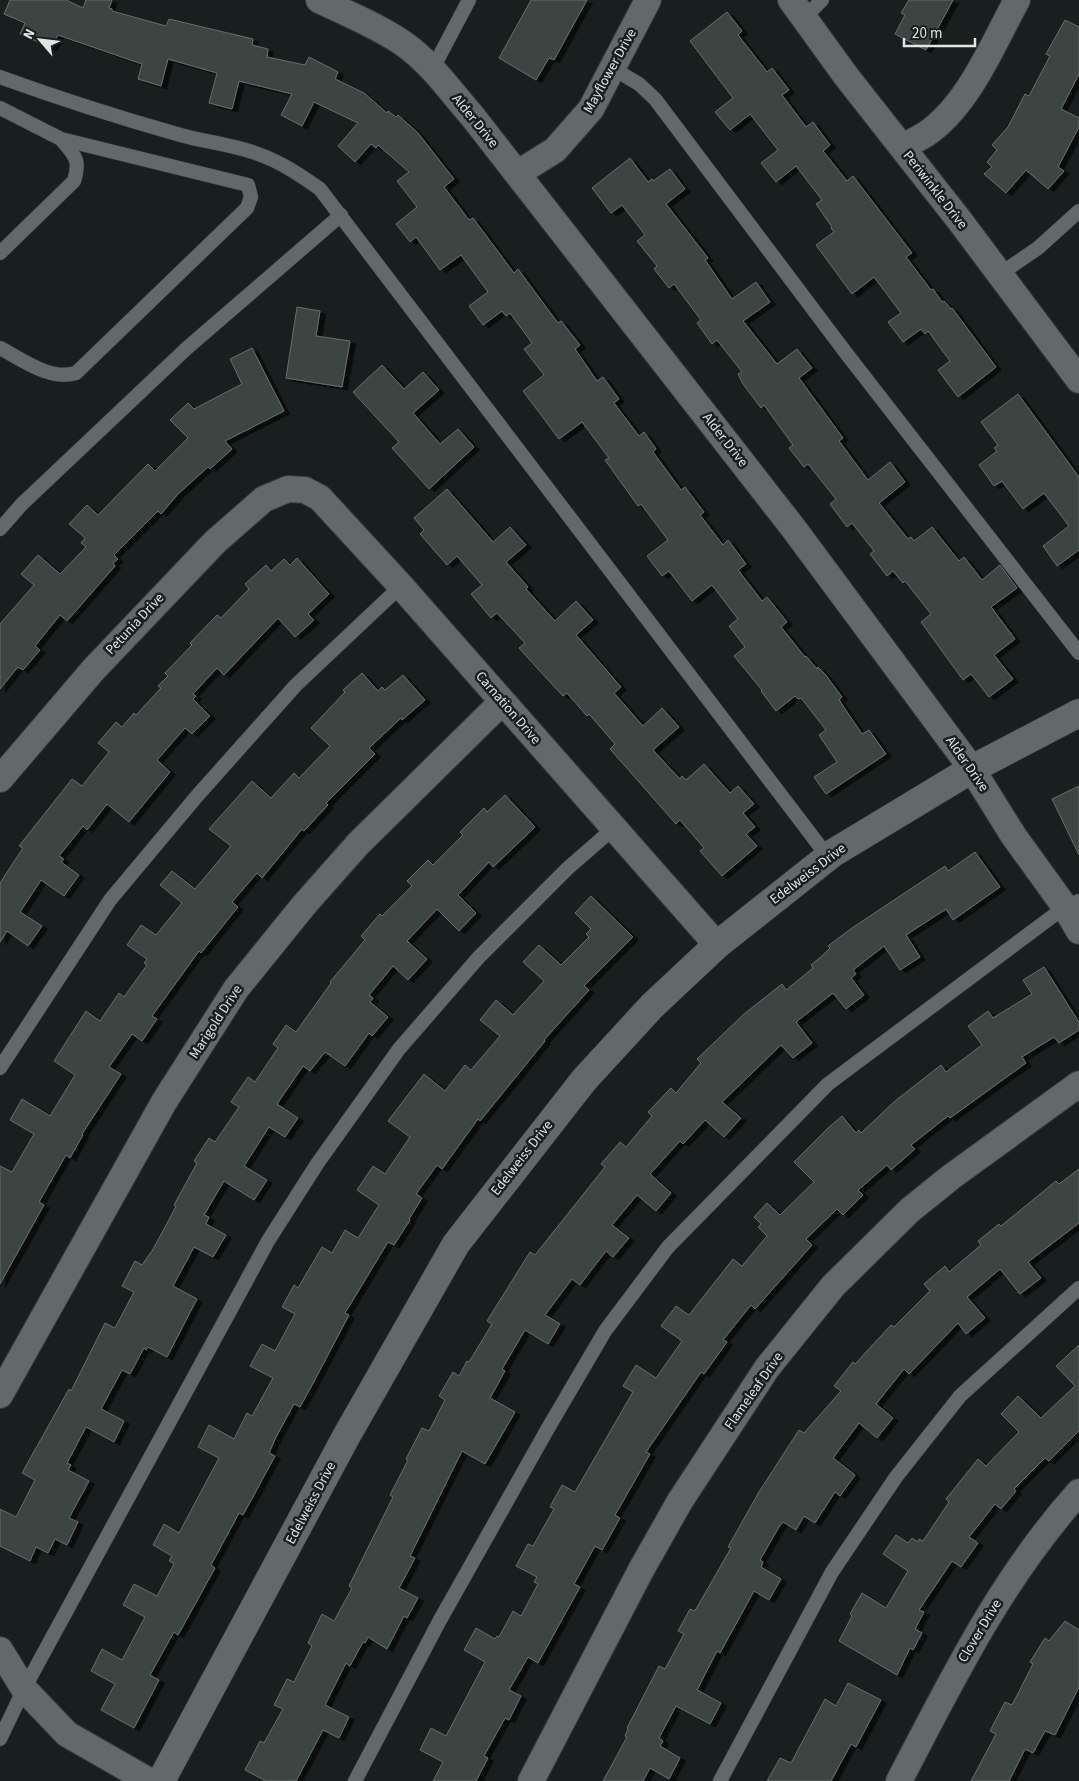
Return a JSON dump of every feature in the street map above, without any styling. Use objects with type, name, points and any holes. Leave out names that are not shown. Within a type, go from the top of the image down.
[{"type":"street","name":"Alder Drive","points":[[319,0],[371,24],[405,45],[432,70],[518,173],[794,529],[972,769],[1013,835],[1072,904],[1079,931]]},
{"type":"street","name":"Mayflower Drive","points":[[518,173],[555,150],[591,109],[648,0]]},
{"type":"street","points":[[902,147],[927,134],[948,115],[965,94],[1017,0]]},
{"type":"street","name":"Periwinkle Drive","points":[[806,6],[846,76],[1000,274],[1079,380]]},
{"type":"street","name":"Carnation Drive","points":[[288,489],[305,490],[320,498],[402,586],[717,945]]},
{"type":"street","name":"Petunia Drive","points":[[0,779],[94,669],[208,548],[264,499],[288,489]]},
{"type":"street","name":"Marigold Drive","points":[[0,1394],[164,1102],[236,990],[304,905],[358,844],[502,702]]},
{"type":"street","name":"Edelweiss Drive","points":[[161,1781],[347,1434],[456,1244],[584,1080],[652,1006],[717,945],[828,857],[972,769],[1079,713]]},
{"type":"street","name":"Flameleaf Drive","points":[[531,1781],[666,1527],[767,1368],[833,1286],[910,1210],[951,1177],[1079,1084]]},
{"type":"street","name":"Clover Drive","points":[[899,1781],[977,1632],[1035,1542],[1079,1492]]},
{"type":"street","points":[[0,1650],[24,1689],[67,1734],[149,1781]]},
{"type":"lane","points":[[432,70],[469,0]]},
{"type":"lane","points":[[612,68],[639,84],[655,99],[846,353],[1079,653]]},
{"type":"lane","points":[[0,77],[128,120],[193,139],[257,153],[292,170],[320,189],[828,857]]},
{"type":"lane","points":[[0,108],[61,139],[248,185],[251,197],[250,203],[76,373],[63,377],[53,375],[0,348]]},
{"type":"lane","points":[[0,252],[74,181],[78,168],[76,158],[61,139]]},
{"type":"lane","points":[[1000,274],[1038,248],[1079,211]]},
{"type":"lane","points":[[0,529],[22,504],[187,348],[341,215]]},
{"type":"lane","points":[[0,1068],[110,900],[197,796],[296,685],[402,586]]},
{"type":"lane","points":[[0,1739],[24,1689],[268,1241],[317,1164],[399,1049],[479,957],[568,868],[614,828]]},
{"type":"lane","points":[[355,1781],[440,1620],[605,1331],[668,1247],[828,1084],[1072,904]]},
{"type":"lane","points":[[720,1781],[832,1572],[896,1477],[960,1396],[1079,1288]]},
{"type":"building","points":[[10,0],[66,0],[83,8],[86,0],[112,0],[109,8],[112,11],[166,26],[169,19],[253,39],[252,45],[268,49],[267,57],[305,65],[309,57],[338,72],[335,79],[364,93],[387,113],[388,111],[396,117],[398,115],[418,133],[454,179],[444,187],[469,220],[473,218],[514,273],[518,269],[558,323],[561,321],[580,345],[575,349],[597,381],[603,377],[619,399],[614,403],[639,436],[644,432],[656,449],[653,452],[681,490],[685,487],[704,512],[700,515],[723,545],[728,540],[746,564],[738,570],[762,601],[767,597],[787,622],[781,627],[805,657],[825,674],[842,697],[839,700],[862,734],[869,730],[886,754],[826,794],[814,777],[837,762],[819,735],[826,730],[801,698],[798,699],[795,696],[776,711],[762,690],[734,656],[745,647],[729,626],[738,619],[712,585],[692,601],[669,571],[662,576],[647,556],[668,540],[641,504],[638,506],[605,460],[609,458],[582,422],[559,439],[523,391],[544,375],[524,349],[532,343],[510,313],[506,316],[502,311],[483,325],[469,306],[488,292],[461,255],[440,270],[416,237],[410,242],[396,224],[417,207],[397,181],[409,172],[378,145],[376,148],[371,144],[355,162],[338,146],[358,123],[314,102],[302,126],[281,115],[292,94],[239,81],[232,109],[209,103],[217,73],[168,59],[161,86],[138,79],[142,64],[58,35],[52,48],[20,34],[25,23],[4,14]]},
{"type":"building","points":[[531,0],[587,0],[554,60],[549,58],[536,80],[499,58]]},
{"type":"building","points":[[909,0],[953,0],[926,50],[895,34],[905,15],[901,13]]},
{"type":"building","points":[[727,12],[742,31],[738,35],[767,72],[772,68],[789,90],[782,95],[806,127],[813,122],[830,145],[823,151],[847,181],[853,176],[912,253],[906,257],[931,290],[933,289],[942,302],[944,301],[952,308],[996,367],[958,397],[938,370],[950,361],[928,331],[925,334],[921,329],[903,342],[888,322],[901,313],[874,277],[852,294],[816,245],[834,232],[816,204],[822,200],[796,166],[776,182],[761,163],[778,150],[750,114],[730,130],[715,112],[733,98],[690,41]]},
{"type":"building","points":[[1065,20],[1079,27],[1079,74],[1061,109],[1079,118],[1079,127],[1058,167],[1064,171],[1048,189],[1026,170],[1006,193],[984,174],[992,167],[987,162],[997,150],[992,145],[1008,127],[1025,94],[1029,96],[1050,56],[1046,54]]},
{"type":"building","points":[[630,158],[648,182],[652,179],[653,181],[670,169],[685,189],[666,204],[708,258],[705,260],[732,299],[756,282],[770,302],[743,321],[777,364],[797,349],[812,368],[799,378],[843,438],[839,441],[868,480],[890,462],[905,482],[879,503],[908,539],[911,537],[914,541],[932,527],[959,561],[964,557],[982,580],[1000,565],[1017,588],[991,607],[1015,639],[994,655],[1013,679],[989,697],[971,674],[963,680],[921,622],[931,614],[905,581],[903,583],[893,571],[887,576],[870,554],[874,551],[852,523],[847,527],[830,504],[836,499],[808,464],[804,467],[789,448],[793,445],[764,405],[761,408],[743,384],[738,374],[742,372],[717,340],[712,344],[697,323],[701,320],[674,284],[669,288],[654,269],[657,266],[637,241],[645,235],[622,205],[611,213],[592,188]]},
{"type":"building","points":[[297,307],[320,311],[316,336],[350,341],[342,387],[286,378]]},
{"type":"building","points":[[252,348],[284,411],[225,441],[232,449],[210,469],[208,467],[178,494],[161,514],[158,511],[114,555],[118,559],[113,563],[115,566],[67,621],[60,615],[35,646],[40,650],[23,670],[18,667],[0,689],[0,624],[34,585],[21,574],[38,555],[60,574],[86,547],[81,543],[85,538],[69,524],[87,505],[98,515],[148,464],[155,471],[188,438],[170,420],[188,403],[194,409],[242,384],[230,359]]},
{"type":"building","points":[[382,365],[404,389],[423,372],[439,390],[413,413],[440,444],[458,429],[474,447],[429,489],[392,448],[399,442],[353,392]]},
{"type":"building","points":[[1018,394],[1079,477],[1079,550],[1057,566],[1043,546],[1069,526],[1044,493],[1023,509],[1002,481],[994,486],[979,465],[997,451],[994,448],[998,445],[981,422]]},
{"type":"building","points":[[447,489],[493,542],[510,527],[526,545],[506,562],[528,587],[526,589],[555,621],[576,601],[593,620],[576,635],[621,687],[614,693],[643,726],[662,708],[679,727],[653,750],[680,779],[682,776],[686,780],[704,764],[730,793],[738,786],[754,804],[743,813],[755,827],[746,834],[757,846],[722,876],[700,851],[704,848],[680,820],[676,824],[610,749],[615,744],[589,714],[587,716],[567,693],[563,696],[519,648],[525,643],[497,613],[491,618],[471,594],[482,585],[457,556],[447,565],[420,534],[424,530],[414,518]]},
{"type":"building","points":[[297,558],[329,594],[308,614],[314,620],[295,637],[278,618],[224,675],[217,668],[193,694],[196,696],[193,699],[210,716],[192,734],[185,728],[157,760],[170,772],[129,822],[107,804],[87,830],[83,826],[59,856],[64,859],[61,862],[79,875],[64,896],[41,880],[20,912],[42,926],[28,946],[7,931],[0,942],[0,883],[23,848],[19,846],[72,779],[82,786],[109,752],[98,743],[116,722],[122,727],[161,688],[158,686],[168,676],[165,673],[217,615],[221,618],[249,589],[245,584],[266,565],[271,571],[284,559],[290,565]]},
{"type":"building","points":[[362,673],[378,691],[382,687],[385,690],[403,675],[425,700],[402,720],[401,718],[369,748],[375,754],[326,803],[328,805],[304,831],[302,829],[262,878],[257,873],[232,902],[238,907],[201,953],[199,951],[152,1016],[157,1019],[142,1041],[132,1034],[109,1067],[121,1074],[82,1134],[70,1158],[66,1155],[39,1202],[44,1205],[0,1284],[0,1166],[12,1172],[34,1134],[10,1120],[22,1099],[50,1116],[75,1075],[54,1061],[86,1011],[100,1021],[119,993],[124,997],[147,965],[144,963],[147,959],[127,945],[141,925],[156,935],[182,903],[160,885],[172,871],[195,889],[231,846],[209,829],[252,781],[271,798],[294,773],[299,778],[330,746],[311,728],[345,692],[343,690]]},
{"type":"building","points":[[1079,786],[1079,855],[1052,799]]},
{"type":"building","points":[[505,795],[535,827],[493,867],[489,862],[458,895],[476,913],[459,931],[437,909],[407,941],[427,959],[408,980],[393,966],[369,995],[373,998],[370,1002],[388,1017],[372,1036],[369,1033],[345,1066],[325,1052],[310,1071],[303,1066],[277,1104],[298,1118],[285,1137],[269,1127],[244,1166],[267,1180],[254,1200],[224,1181],[204,1215],[209,1217],[206,1224],[226,1235],[213,1257],[194,1247],[173,1286],[197,1299],[167,1357],[148,1347],[146,1350],[144,1348],[130,1374],[122,1370],[101,1409],[124,1421],[114,1442],[86,1427],[67,1463],[71,1465],[68,1470],[89,1481],[69,1518],[78,1522],[67,1545],[55,1539],[48,1553],[36,1547],[30,1561],[0,1546],[0,1509],[16,1517],[35,1480],[22,1473],[69,1389],[71,1391],[105,1323],[115,1328],[134,1292],[122,1286],[135,1261],[142,1265],[152,1251],[197,1163],[194,1161],[209,1138],[215,1142],[239,1107],[231,1102],[248,1077],[255,1082],[278,1048],[273,1044],[286,1025],[296,1032],[330,982],[365,940],[361,936],[380,914],[382,916],[412,886],[407,881],[428,860],[433,865],[463,835],[460,832],[484,808],[487,812]]},
{"type":"building","points":[[975,852],[1000,887],[953,920],[946,909],[906,935],[920,957],[900,970],[884,946],[853,970],[856,974],[851,978],[864,995],[846,1009],[833,993],[796,1022],[812,1043],[793,1058],[781,1045],[722,1102],[741,1118],[724,1137],[705,1120],[683,1144],[680,1141],[650,1174],[671,1193],[656,1211],[637,1195],[612,1225],[629,1238],[613,1257],[606,1251],[580,1285],[572,1279],[545,1315],[560,1324],[548,1344],[525,1330],[502,1369],[505,1371],[490,1398],[515,1412],[485,1464],[462,1451],[410,1556],[415,1558],[399,1588],[418,1598],[407,1618],[404,1616],[387,1649],[368,1637],[365,1643],[363,1642],[350,1666],[346,1663],[325,1705],[349,1717],[339,1738],[323,1730],[296,1781],[266,1781],[245,1770],[260,1741],[264,1743],[283,1709],[274,1705],[287,1679],[294,1682],[312,1646],[308,1643],[322,1614],[334,1621],[352,1588],[349,1586],[393,1497],[390,1495],[408,1460],[406,1459],[422,1428],[429,1431],[445,1400],[439,1396],[453,1372],[459,1376],[467,1361],[469,1362],[492,1324],[487,1321],[530,1252],[535,1255],[605,1167],[601,1164],[620,1142],[626,1147],[652,1116],[648,1112],[671,1088],[676,1093],[701,1063],[697,1059],[744,1014],[782,984],[786,990],[813,968],[811,965],[830,948],[828,946],[852,928],[945,866],[948,871]]},
{"type":"building","points":[[591,896],[633,937],[584,986],[589,990],[544,1040],[480,1121],[478,1119],[442,1169],[437,1165],[416,1194],[422,1198],[410,1220],[394,1245],[388,1242],[345,1313],[349,1315],[300,1407],[294,1404],[276,1437],[269,1453],[275,1456],[243,1515],[239,1513],[211,1565],[215,1568],[178,1635],[174,1632],[150,1675],[159,1680],[134,1728],[101,1710],[115,1684],[91,1671],[102,1649],[122,1660],[145,1617],[123,1605],[134,1584],[157,1596],[174,1564],[169,1561],[172,1556],[153,1545],[164,1524],[179,1533],[219,1458],[198,1447],[209,1425],[234,1439],[247,1413],[252,1416],[273,1378],[250,1366],[262,1344],[275,1351],[295,1314],[282,1307],[294,1285],[298,1288],[322,1247],[332,1253],[345,1230],[358,1238],[379,1205],[357,1190],[373,1166],[385,1174],[410,1137],[388,1121],[424,1074],[445,1091],[465,1065],[471,1070],[500,1036],[480,1020],[496,1000],[513,1015],[544,981],[523,962],[539,945],[561,965],[589,937],[586,934],[591,929],[575,913]]},
{"type":"building","points":[[1044,967],[1079,1022],[1079,1030],[1059,1043],[1054,1037],[1022,1057],[1026,1063],[950,1118],[948,1116],[911,1145],[915,1149],[891,1170],[887,1165],[858,1190],[863,1195],[843,1215],[837,1209],[806,1239],[812,1245],[755,1309],[751,1305],[723,1340],[727,1342],[704,1374],[701,1372],[646,1452],[650,1454],[615,1515],[620,1518],[602,1550],[595,1546],[574,1584],[580,1587],[538,1663],[528,1657],[509,1690],[521,1696],[509,1720],[505,1718],[484,1756],[488,1758],[476,1781],[433,1781],[443,1762],[420,1750],[431,1728],[446,1736],[485,1662],[464,1650],[476,1628],[495,1639],[497,1636],[499,1637],[513,1611],[521,1616],[538,1584],[534,1582],[537,1577],[516,1566],[528,1544],[533,1546],[554,1509],[550,1507],[562,1485],[575,1492],[633,1392],[623,1386],[636,1365],[656,1378],[682,1341],[661,1326],[676,1306],[689,1315],[733,1259],[742,1266],[767,1236],[758,1227],[761,1224],[754,1217],[767,1203],[780,1215],[814,1182],[794,1162],[827,1129],[842,1116],[856,1133],[859,1130],[861,1133],[895,1101],[941,1065],[946,1072],[982,1045],[968,1026],[988,1011],[993,1018],[1032,994],[1023,980]]},
{"type":"building","points":[[1079,1169],[1079,1223],[1028,1262],[1041,1278],[1020,1294],[1000,1269],[967,1297],[985,1318],[966,1334],[958,1323],[909,1374],[904,1369],[876,1404],[893,1418],[877,1438],[859,1423],[833,1458],[855,1475],[840,1496],[835,1492],[815,1523],[804,1516],[796,1530],[783,1522],[779,1527],[760,1560],[763,1562],[761,1567],[781,1579],[769,1600],[754,1591],[720,1653],[717,1651],[697,1690],[721,1703],[710,1724],[676,1706],[659,1738],[663,1741],[660,1746],[680,1758],[669,1779],[650,1768],[643,1781],[603,1781],[627,1737],[625,1736],[627,1728],[659,1666],[665,1669],[684,1634],[678,1631],[690,1609],[694,1611],[696,1609],[731,1548],[728,1547],[759,1492],[799,1430],[804,1433],[841,1391],[834,1386],[853,1362],[855,1364],[891,1325],[894,1327],[930,1291],[924,1284],[945,1266],[949,1272],[981,1245],[978,1241],[999,1224],[1001,1226],[1056,1181],[1059,1184]]},
{"type":"building","points":[[1079,1345],[1079,1431],[1049,1461],[1045,1458],[1014,1489],[1016,1491],[1001,1509],[995,1504],[969,1537],[978,1543],[961,1567],[952,1561],[919,1610],[924,1612],[915,1629],[922,1633],[913,1650],[910,1648],[897,1675],[839,1641],[852,1616],[850,1614],[862,1593],[886,1608],[908,1571],[883,1554],[896,1535],[908,1543],[912,1538],[918,1542],[919,1539],[923,1541],[949,1502],[946,1499],[978,1459],[986,1466],[1019,1432],[1001,1414],[1018,1396],[1041,1418],[1075,1386],[1056,1366]]},
{"type":"building","points":[[1065,1621],[1079,1630],[1079,1687],[1055,1735],[1045,1731],[1033,1753],[1025,1749],[1009,1781],[971,1781],[996,1734],[990,1731],[1005,1702],[1012,1705],[1033,1664],[1030,1662],[1045,1638],[1049,1641]]},
{"type":"building","points":[[848,1683],[881,1700],[856,1747],[851,1744],[831,1781],[767,1781],[780,1758],[791,1763],[825,1699],[836,1706]]}]
